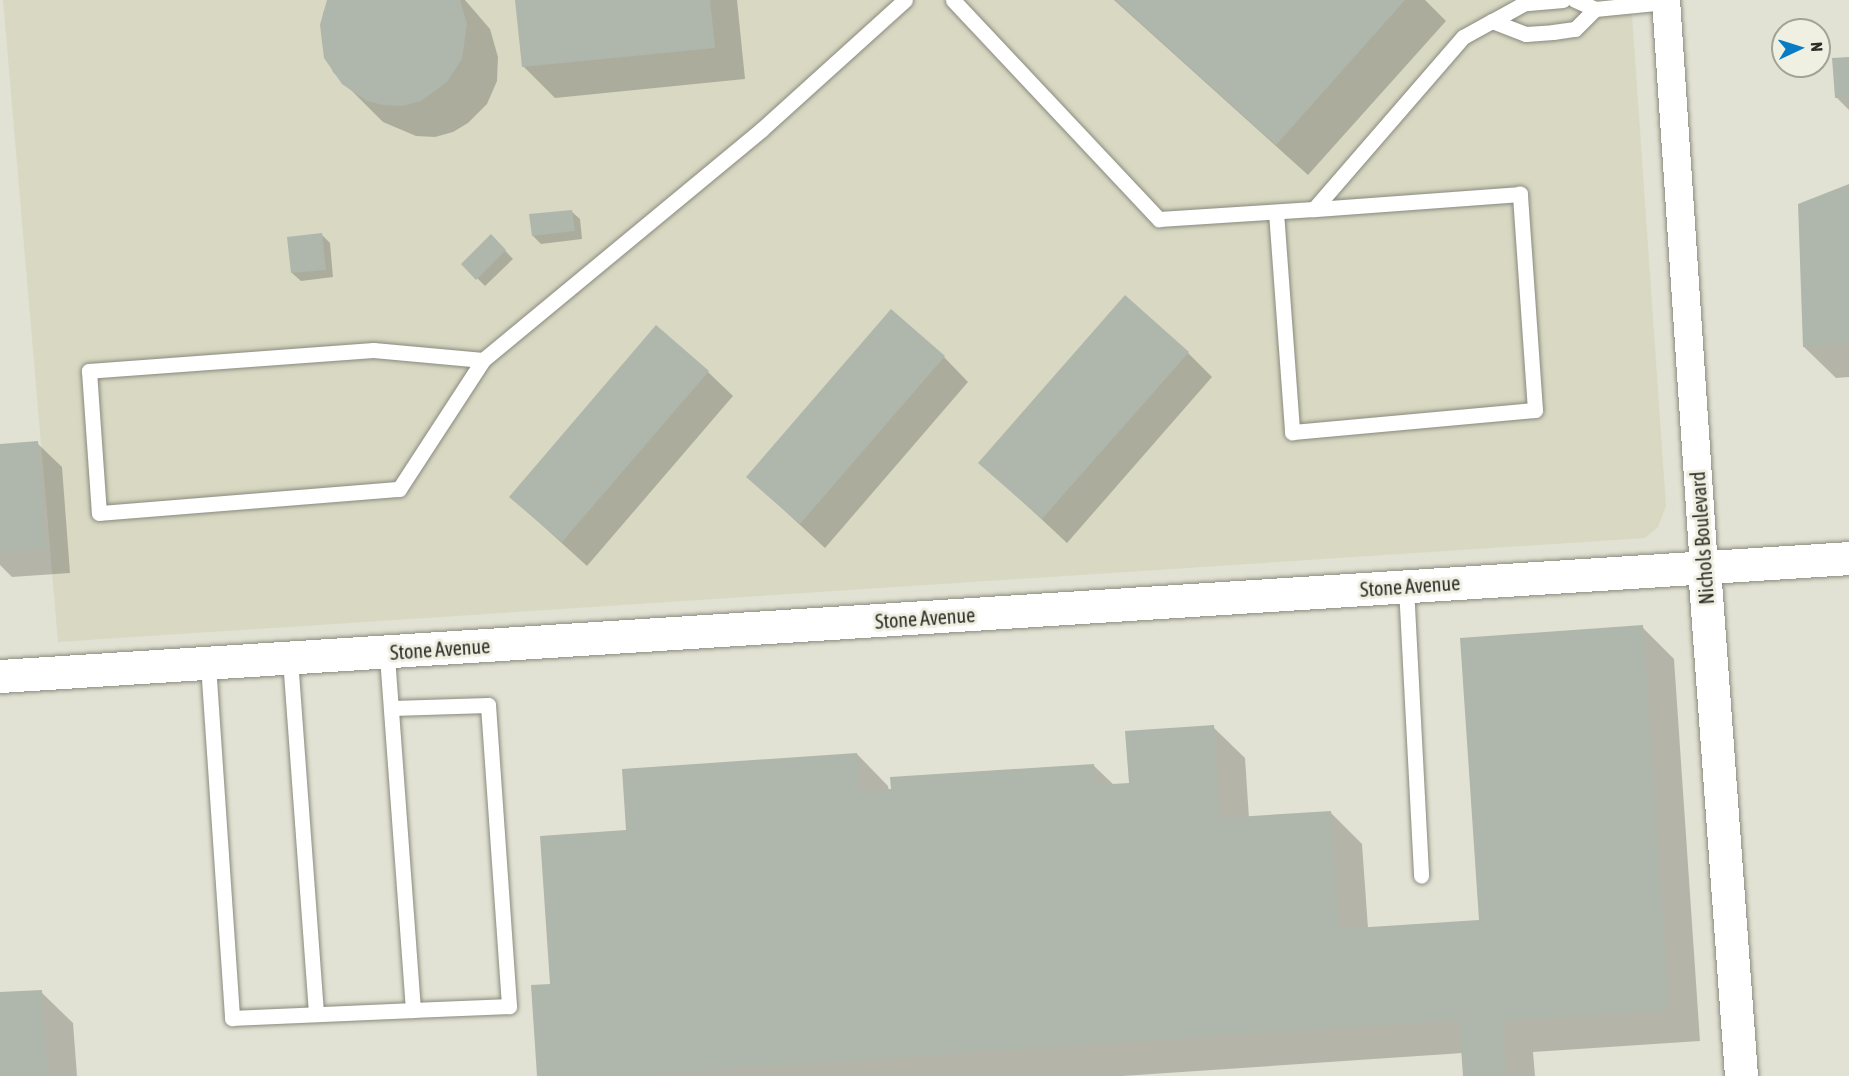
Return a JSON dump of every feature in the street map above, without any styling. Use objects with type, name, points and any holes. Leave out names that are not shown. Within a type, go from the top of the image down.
[{"type":"street","name":"Nichols Boulevard","points":[[1666,1],[1741,1076]]},
{"type":"street","name":"Stone Avenue","points":[[0,676],[1849,558]]},
{"type":"lane","points":[[483,360],[373,350],[89,371],[99,513],[399,489],[483,360],[761,130],[905,0]]},
{"type":"lane","points":[[953,0],[1159,219],[1520,194],[1535,410],[1292,432],[1276,212]]},
{"type":"lane","points":[[1314,209],[1463,37],[1525,3],[1563,0]]},
{"type":"lane","points":[[1575,0],[1595,9],[1666,1]]},
{"type":"lane","points":[[1492,21],[1526,34],[1575,30],[1595,9]]},
{"type":"lane","points":[[1406,587],[1421,876]]},
{"type":"lane","points":[[387,652],[413,1010]]},
{"type":"lane","points":[[290,658],[316,1014]]},
{"type":"lane","points":[[208,664],[232,1018],[509,1006],[488,705],[392,708]]},
{"type":"shaded area","points":[[3,0],[1631,0],[1666,506],[1658,527],[1645,538],[58,642]]},
{"type":"building","points":[[327,0],[460,0],[467,24],[462,59],[447,82],[421,101],[402,106],[367,101],[342,84],[324,58],[320,25]]},
{"type":"building","points":[[515,0],[710,0],[715,48],[522,67]]},
{"type":"building","points":[[1115,0],[1405,0],[1276,145]]},
{"type":"building","points":[[1849,57],[1849,97],[1835,98],[1832,58]]},
{"type":"building","points":[[1849,184],[1849,343],[1803,347],[1798,204]]},
{"type":"building","points":[[572,210],[575,231],[532,236],[529,214]]},
{"type":"building","points":[[322,233],[326,270],[291,273],[287,237]]},
{"type":"building","points":[[491,234],[506,250],[476,280],[461,264]]},
{"type":"building","points":[[1125,295],[1189,352],[1042,519],[978,463]]},
{"type":"building","points":[[891,309],[945,356],[800,524],[746,477]]},
{"type":"building","points":[[656,325],[709,371],[562,542],[509,497]]},
{"type":"building","points":[[38,441],[46,549],[0,552],[0,444]]},
{"type":"building","points":[[1643,625],[1669,1010],[1503,1021],[1506,1074],[1483,1076],[1463,1076],[1459,1020],[628,1076],[537,1076],[531,985],[550,984],[540,836],[626,830],[622,769],[857,753],[860,791],[891,789],[890,777],[1094,764],[1095,785],[1129,783],[1125,731],[1214,725],[1220,818],[1331,811],[1339,929],[1479,920],[1460,638]]},
{"type":"building","points":[[42,990],[48,1076],[0,1076],[0,992]]}]
